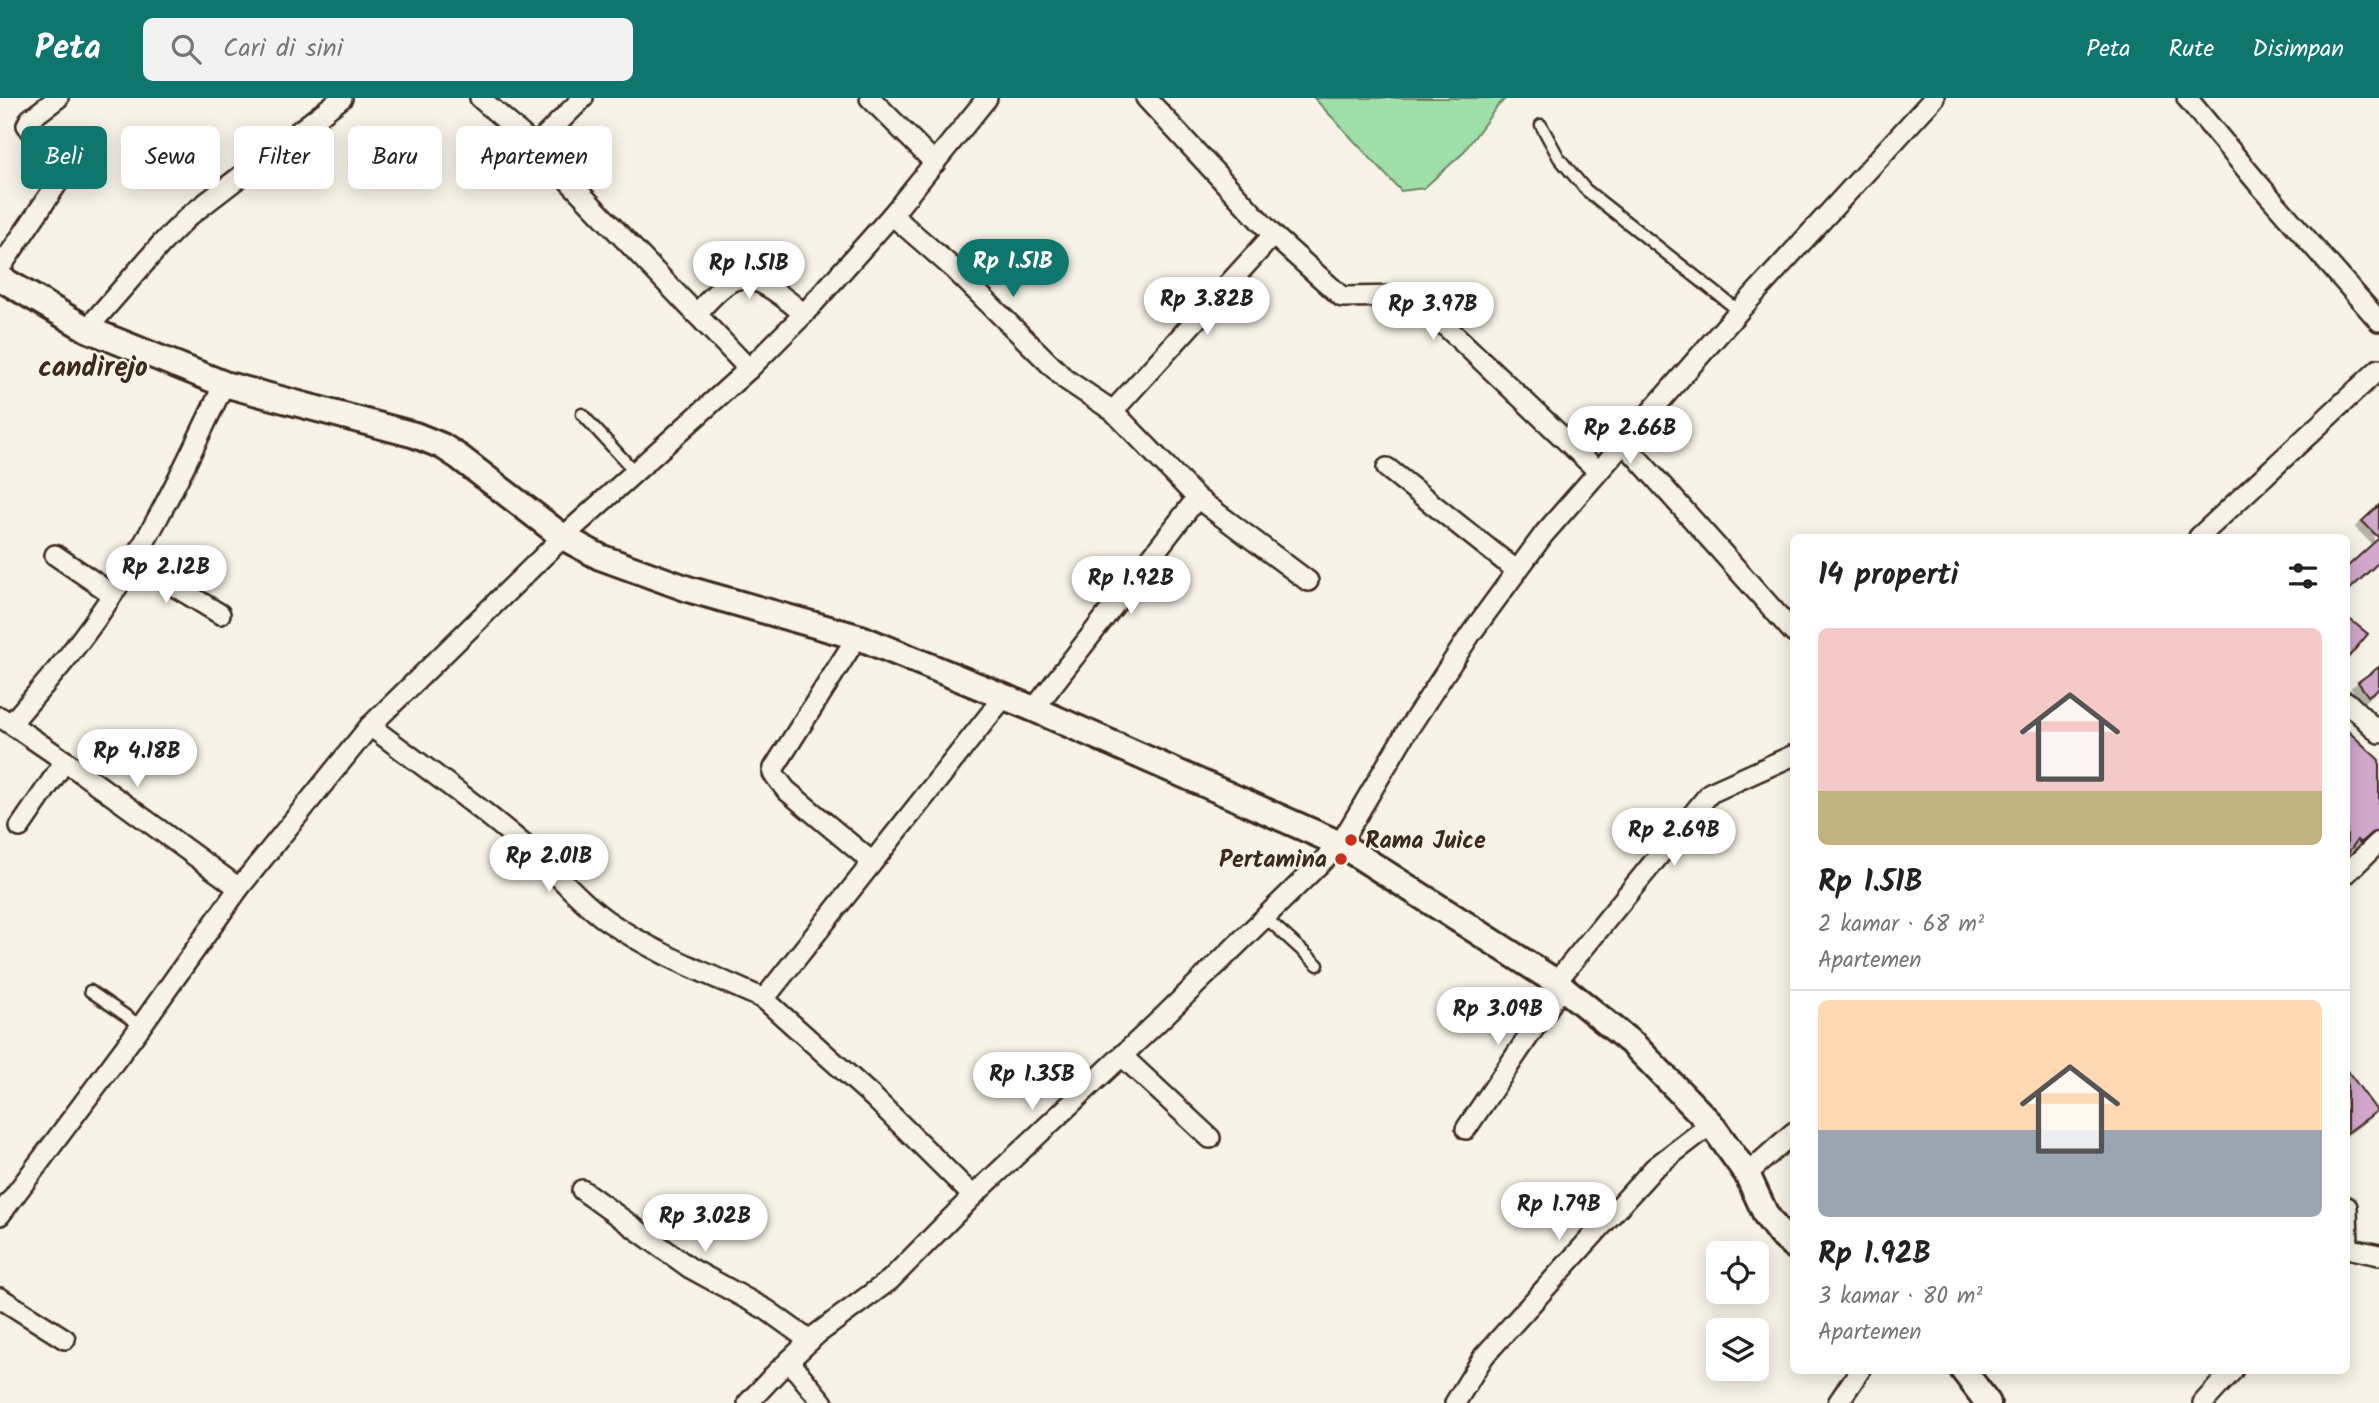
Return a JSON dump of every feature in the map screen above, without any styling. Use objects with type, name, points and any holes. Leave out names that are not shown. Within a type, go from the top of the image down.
[{"type":"street","points":[[0,268],[63,177],[27,125],[30,119],[58,98]]},
{"type":"street","points":[[87,329],[189,216],[342,98]]},
{"type":"street","points":[[480,98],[512,126]]},
{"type":"street","points":[[555,126],[583,98]]},
{"type":"street","points":[[870,98],[935,163]]},
{"type":"street","points":[[0,1215],[141,1026],[239,888],[370,726],[563,537],[749,369],[804,314],[892,215],[987,98]]},
{"type":"street","points":[[1146,98],[1273,235],[1342,297],[1405,296],[1420,302],[1598,471]]},
{"type":"street","points":[[748,1403],[810,1341],[890,1280],[973,1196],[1340,844],[1405,734],[1470,635],[1544,534],[1739,312],[1934,98]]},
{"type":"street","points":[[2187,98],[2379,321]]},
{"type":"street","points":[[576,189],[749,369]]},
{"type":"street","points":[[892,215],[954,269],[1065,379],[1113,411],[1197,498],[1308,580]]},
{"type":"street","points":[[1113,411],[1273,235]]},
{"type":"street","points":[[0,278],[87,329],[223,384],[415,435],[442,446],[563,537],[600,557],[691,590],[858,637],[1034,709],[1340,844],[1559,985],[1634,1045],[1711,1124],[1747,1174],[1766,1215],[1780,1234],[1790,1242]]},
{"type":"street","points":[[696,314],[729,282],[736,279],[766,285],[804,314]]},
{"type":"street","points":[[2202,534],[2379,369]]},
{"type":"street","points":[[223,384],[170,498],[112,594],[76,647],[5,720],[239,888]]},
{"type":"street","points":[[1623,443],[1790,629]]},
{"type":"street","points":[[1387,468],[1517,571]]},
{"type":"street","points":[[1034,709],[1197,498]]},
{"type":"street","points":[[55,555],[112,594]]},
{"type":"street","points":[[133,561],[220,614]]},
{"type":"street","points":[[858,637],[773,773],[786,790],[872,862]]},
{"type":"street","points":[[764,999],[1003,698]]},
{"type":"street","points":[[2350,705],[2379,733]]},
{"type":"street","points":[[370,726],[498,823],[603,918],[649,947],[764,999],[874,1098],[973,1196]]},
{"type":"street","points":[[1466,1129],[1559,985],[1710,793],[1790,757]]},
{"type":"street","points":[[20,827],[65,761]]},
{"type":"street","points":[[2350,870],[2379,842]]},
{"type":"street","points":[[1122,1055],[1210,1138]]},
{"type":"street","points":[[1455,1403],[1484,1356],[1654,1168],[1711,1124]]},
{"type":"street","points":[[1747,1174],[1790,1136]]},
{"type":"street","points":[[582,1189],[690,1269],[767,1310],[810,1341]]},
{"type":"street","points":[[2350,1248],[2379,1255]]},
{"type":"street","points":[[0,1298],[65,1339]]},
{"type":"street","points":[[789,1361],[823,1403]]},
{"type":"street","points":[[1838,1403],[1857,1374]]},
{"type":"street","points":[[1966,1374],[1988,1403]]},
{"type":"street","points":[[2203,1403],[2229,1374]]},
{"type":"lane","points":[[1541,125],[1559,158],[1586,190],[1739,312]]},
{"type":"lane","points":[[582,414],[635,472]]},
{"type":"lane","points":[[1265,917],[1318,965]]},
{"type":"lane","points":[[90,991],[141,1026]]},
{"type":"green space","points":[[1314,98],[1506,98],[1462,154],[1424,188],[1401,191]]},
{"type":"building","points":[[2379,505],[2379,538],[2362,521]]},
{"type":"building","points":[[2379,538],[2379,562],[2350,589],[2350,564]]},
{"type":"building","points":[[2350,619],[2368,634],[2350,655]]},
{"type":"building","points":[[2379,667],[2379,688],[2368,696],[2358,682]]},
{"type":"building","points":[[2350,733],[2379,760],[2379,830],[2360,843],[2357,840],[2350,850]]},
{"type":"building","points":[[2350,1074],[2377,1111],[2350,1131]]},
{"type":"place","name":"Rama Juice","points":[[1351,840]]},
{"type":"place","name":"Pertamina","points":[[1341,859]]},
{"type":"district","name":"candirejo","points":[[93,366]]}]
